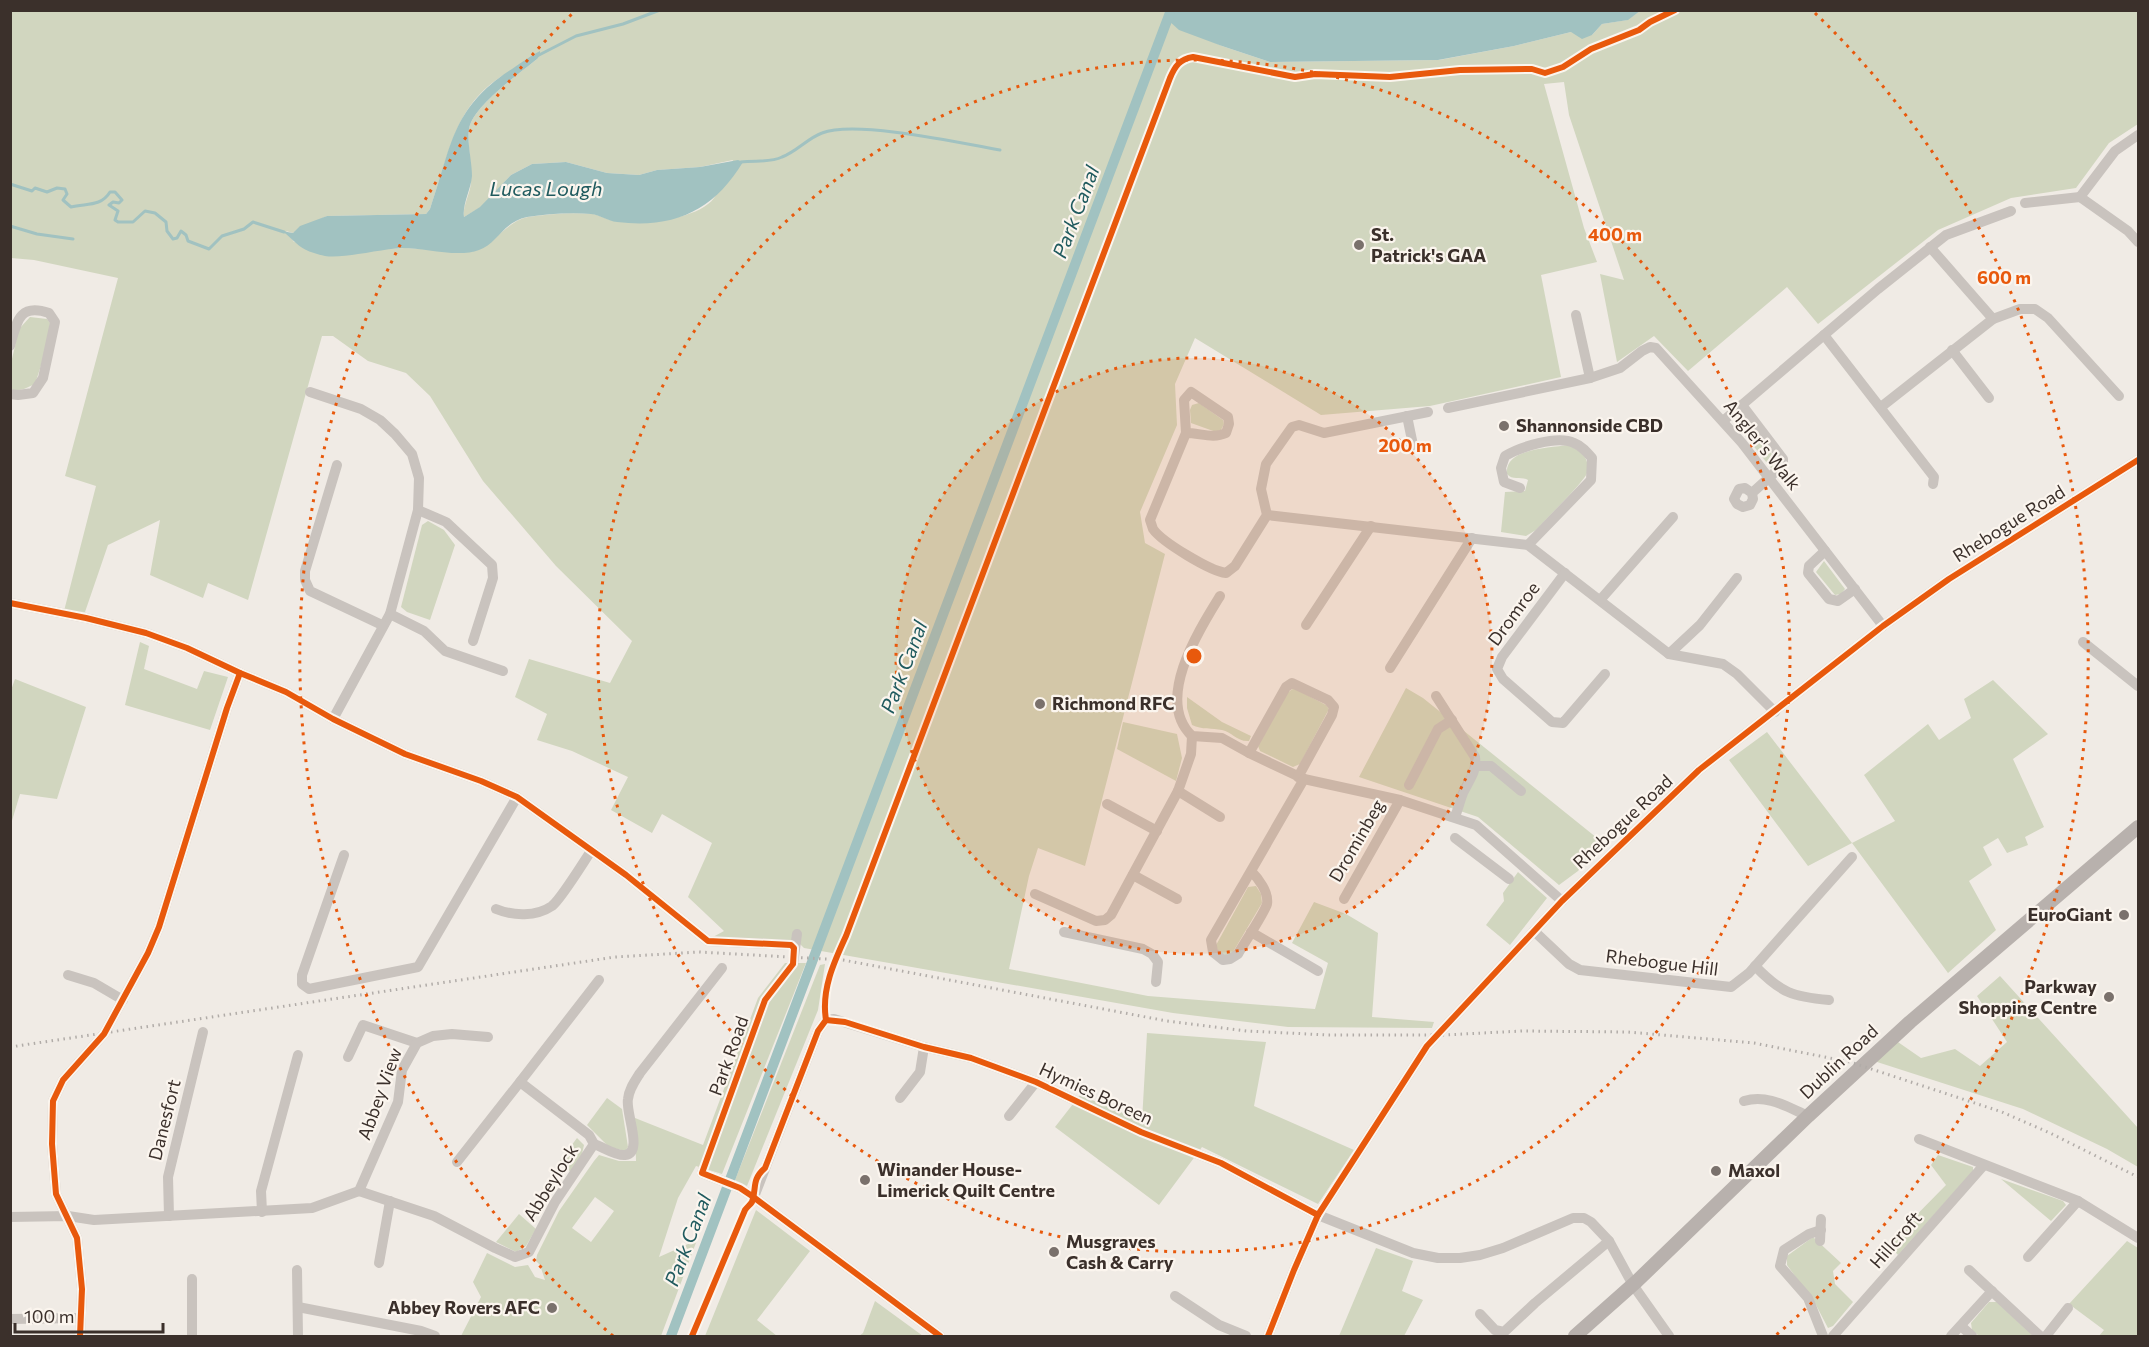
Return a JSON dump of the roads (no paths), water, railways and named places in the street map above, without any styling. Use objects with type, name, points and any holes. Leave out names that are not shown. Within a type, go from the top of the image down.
[{"type":"main road","name":"Dublin Road","points":[[1575,1336],[1633,1285],[1922,1010],[2139,827]]},
{"type":"street","points":[[2080,197],[2115,151],[2139,135]]},
{"type":"street","points":[[2025,203],[2080,197],[2128,231],[2139,242]]},
{"type":"street","points":[[1723,421],[1946,235],[2011,211]]},
{"type":"street","points":[[1930,247],[1993,319]]},
{"type":"street","points":[[10,346],[18,319],[26,312],[36,309],[49,313],[55,322],[43,378],[33,393],[10,394]]},
{"type":"street","points":[[1881,407],[1993,319],[2020,309],[2036,309],[2048,318],[2119,396]]},
{"type":"street","points":[[1576,315],[1590,378]]},
{"type":"street","points":[[1824,335],[1934,477],[1933,484]]},
{"type":"street","name":"Angler's Walk","points":[[1448,408],[1590,378],[1620,368],[1650,347],[1656,348],[1723,421],[1883,626]]},
{"type":"street","points":[[1952,350],[1989,398]]},
{"type":"street","points":[[310,392],[361,409],[380,420],[412,454],[419,478],[417,510],[390,614],[333,719]]},
{"type":"street","points":[[1186,433],[1217,437],[1226,433],[1229,424],[1228,417],[1191,392],[1184,400],[1186,433],[1150,520],[1154,529],[1166,541],[1215,571],[1226,573],[1235,566],[1268,515],[1261,489],[1266,465],[1292,428],[1299,425],[1324,433],[1428,412]]},
{"type":"street","points":[[1742,405],[1783,459],[1783,465],[1752,493]]},
{"type":"street","points":[[1407,416],[1413,445]]},
{"type":"street","points":[[1520,488],[1504,482],[1501,468],[1505,456],[1515,451],[1562,439],[1583,447],[1592,458],[1591,480],[1528,545]]},
{"type":"street","name":"Rhebogue Road","points":[[1268,1336],[1318,1215],[1427,1046],[1562,901],[1699,770],[1883,626],[1949,579],[2139,460]]},
{"type":"street","points":[[337,465],[305,571],[305,580],[310,591],[382,625]]},
{"type":"street","points":[[417,510],[446,522],[492,565],[493,578],[473,641]]},
{"type":"street","name":"Dromroe","points":[[1268,515],[1528,545],[1601,599],[1669,654],[1723,664],[1737,674],[1775,712]]},
{"type":"street","points":[[1601,599],[1673,517]]},
{"type":"street","points":[[1306,625],[1371,526]]},
{"type":"street","points":[[1390,668],[1472,538]]},
{"type":"street","points":[[1825,551],[1809,566],[1808,573],[1822,591],[1829,599],[1838,601],[1855,589]]},
{"type":"street","name":"Dromroe","points":[[1565,573],[1502,657],[1497,669],[1503,680],[1552,722],[1563,723],[1605,674]]},
{"type":"street","points":[[1669,654],[1700,625],[1737,578]]},
{"type":"street","points":[[1035,894],[1095,921],[1105,920],[1111,915],[1178,791],[1191,754],[1192,735],[1183,723],[1178,705],[1179,682],[1196,633],[1220,596]]},
{"type":"street","points":[[10,603],[146,633],[187,648],[286,692],[333,719],[405,754],[481,781],[517,797],[626,875],[708,941],[791,945],[794,948],[797,934]]},
{"type":"street","points":[[390,614],[424,632],[445,651],[503,671]]},
{"type":"street","points":[[2083,642],[2139,686]]},
{"type":"street","points":[[80,1336],[82,1289],[77,1238],[56,1194],[52,1144],[53,1101],[63,1080],[104,1034],[159,927],[240,673]]},
{"type":"street","points":[[1249,753],[1281,693],[1292,683],[1328,700],[1334,707],[1301,778],[1211,940],[1213,952],[1223,960],[1238,954],[1267,905],[1265,892],[1258,878],[1251,871]]},
{"type":"street","points":[[1436,696],[1475,757],[1477,766],[1455,817]]},
{"type":"street","points":[[1408,785],[1438,729],[1452,720]]},
{"type":"street","name":"Drominbeg","points":[[1192,735],[1222,738],[1301,778],[1400,800],[1476,825],[1562,901]]},
{"type":"street","points":[[1477,766],[1491,766],[1521,791]]},
{"type":"street","points":[[1178,791],[1220,817]]},
{"type":"street","points":[[344,855],[302,975],[302,984],[309,989],[418,967],[517,797]]},
{"type":"street","name":"Drominbeg","points":[[1344,899],[1400,800]]},
{"type":"street","points":[[1107,804],[1156,831]]},
{"type":"street","points":[[1455,838],[1509,879]]},
{"type":"street","points":[[1481,858],[1494,841]]},
{"type":"street","points":[[496,909],[505,913],[530,914],[554,905],[591,851]]},
{"type":"street","name":"Rhebogue Hill","points":[[1534,931],[1569,964],[1580,970],[1731,987],[1755,966],[1852,857]]},
{"type":"street","points":[[1132,875],[1177,899]]},
{"type":"street","points":[[1092,938],[1095,921]]},
{"type":"street","points":[[1064,932],[1143,949],[1152,954],[1158,962],[1156,982]]},
{"type":"street","points":[[1251,932],[1318,971]]},
{"type":"street","name":"Park Road","points":[[754,1197],[740,1188],[702,1173],[765,1000],[793,964],[794,948]]},
{"type":"street","points":[[1755,966],[1781,990],[1794,995],[1829,1000]]},
{"type":"street","points":[[594,1144],[624,1155],[630,1153],[634,1147],[627,1111],[627,1100],[631,1088],[640,1073],[722,968]]},
{"type":"street","points":[[68,975],[94,983],[123,1000]]},
{"type":"street","points":[[457,1162],[598,980]]},
{"type":"street","name":"Hymies Boreen","points":[[754,1197],[818,1031],[826,1020],[834,1019],[924,1047],[971,1058],[1036,1082],[1141,1132],[1221,1163],[1318,1215],[1413,1253],[1438,1258],[1480,1255],[1519,1242],[1573,1218],[1584,1218],[1609,1241],[1633,1285],[1669,1336]]},
{"type":"street","points":[[348,1057],[363,1025],[417,1043]]},
{"type":"street","name":"Danesfort","points":[[169,1216],[168,1177],[203,1032]]},
{"type":"street","name":"Abbey View","points":[[359,1191],[398,1102],[402,1070],[417,1043],[433,1036],[452,1034],[488,1037]]},
{"type":"street","points":[[900,1098],[920,1072],[924,1047]]},
{"type":"street","points":[[262,1212],[261,1191],[298,1055]]},
{"type":"street","name":"Abbeylock","points":[[359,1191],[434,1216],[515,1257],[529,1252],[555,1202],[594,1144],[589,1135],[520,1082]]},
{"type":"street","points":[[1009,1116],[1036,1082]]},
{"type":"street","points":[[1744,1101],[1756,1098],[1768,1099],[1808,1116]]},
{"type":"street","points":[[1919,1139],[2078,1201],[2139,1238]]},
{"type":"street","name":"Hillcroft","points":[[1833,1336],[1984,1165]]},
{"type":"street","points":[[10,1216],[68,1216],[94,1220],[262,1212],[312,1208],[359,1191]]},
{"type":"street","points":[[754,1197],[940,1336]]},
{"type":"street","points":[[379,1263],[390,1201]]},
{"type":"street","points":[[2028,1257],[2078,1201]]},
{"type":"street","points":[[1821,1230],[1809,1234],[1784,1250],[1780,1266],[1808,1298],[1823,1336]]},
{"type":"street","points":[[1480,1314],[1495,1330],[1504,1332],[1609,1241]]},
{"type":"street","points":[[297,1270],[298,1336]]},
{"type":"street","points":[[1970,1270],[2040,1336]]},
{"type":"street","points":[[192,1279],[192,1336]]},
{"type":"street","points":[[1951,1336],[1992,1291]]},
{"type":"street","points":[[1175,1296],[1219,1325],[1246,1336]]},
{"type":"street","points":[[298,1307],[421,1331],[435,1336]]},
{"type":"street","points":[[2046,1336],[2068,1308]]},
{"type":"street","points":[[10,1319],[81,1318]]},
{"type":"street","points":[[1961,1326],[1972,1336]]},
{"type":"water","points":[[1165,10],[1640,11],[1628,20],[1602,24],[1592,35],[1582,39],[1571,32],[1514,46],[1438,60],[1270,62],[1179,30],[1168,20]]},
{"type":"water","name":"Lucas Lough","points":[[540,51],[537,59],[498,91],[472,120],[469,129],[469,147],[472,176],[464,207],[464,217],[480,207],[511,175],[532,164],[566,162],[607,173],[639,175],[657,170],[700,167],[738,160],[743,162],[732,179],[706,204],[675,219],[638,223],[614,221],[583,213],[527,217],[512,223],[485,247],[471,252],[451,253],[402,248],[333,257],[302,248],[282,231],[293,233],[300,226],[327,216],[426,214],[430,209],[456,130],[465,114],[492,84]]},
{"type":"waterway","points":[[539,55],[576,36],[623,24],[660,10]]},
{"type":"waterway","name":"Park Canal","points":[[671,1336],[1171,10]]},
{"type":"waterway","points":[[741,162],[777,159],[822,133],[859,129],[936,138],[1000,150]]},
{"type":"waterway","points":[[10,184],[32,191],[35,188],[47,192],[57,188],[65,189],[67,194],[63,200],[71,207],[93,204],[102,200],[110,192],[115,192],[122,200],[109,205],[118,211],[115,220],[118,222],[133,222],[145,211],[155,213],[166,222],[167,231],[173,239],[177,238],[181,231],[186,235],[188,241],[209,249],[222,236],[244,229],[253,222],[284,232]]},
{"type":"waterway","points":[[10,226],[37,234],[73,239]]},
{"type":"railway","points":[[10,1047],[615,957],[699,952],[843,960],[1167,1021],[1247,1031],[1328,1035],[1444,1035],[1522,1031],[1628,1032],[1754,1043],[1850,1062],[2002,1112],[2138,1177]]},
{"type":"place","name":"St. Patrick's GAA","points":[[1359,245]]},
{"type":"place","name":"Shannonside CBD","points":[[1504,426]]},
{"type":"place","name":"Richmond RFC","points":[[1040,704]]},
{"type":"place","name":"EuroGiant","points":[[2124,915]]},
{"type":"place","name":"Parkway Shopping Centre","points":[[2109,997]]},
{"type":"place","name":"Maxol","points":[[1716,1171]]},
{"type":"place","name":"Winander House- Limerick Quilt Centre","points":[[865,1180]]},
{"type":"place","name":"Musgraves Cash & Carry","points":[[1054,1252]]},
{"type":"place","name":"Abbey Rovers AFC","points":[[552,1308]]}]
